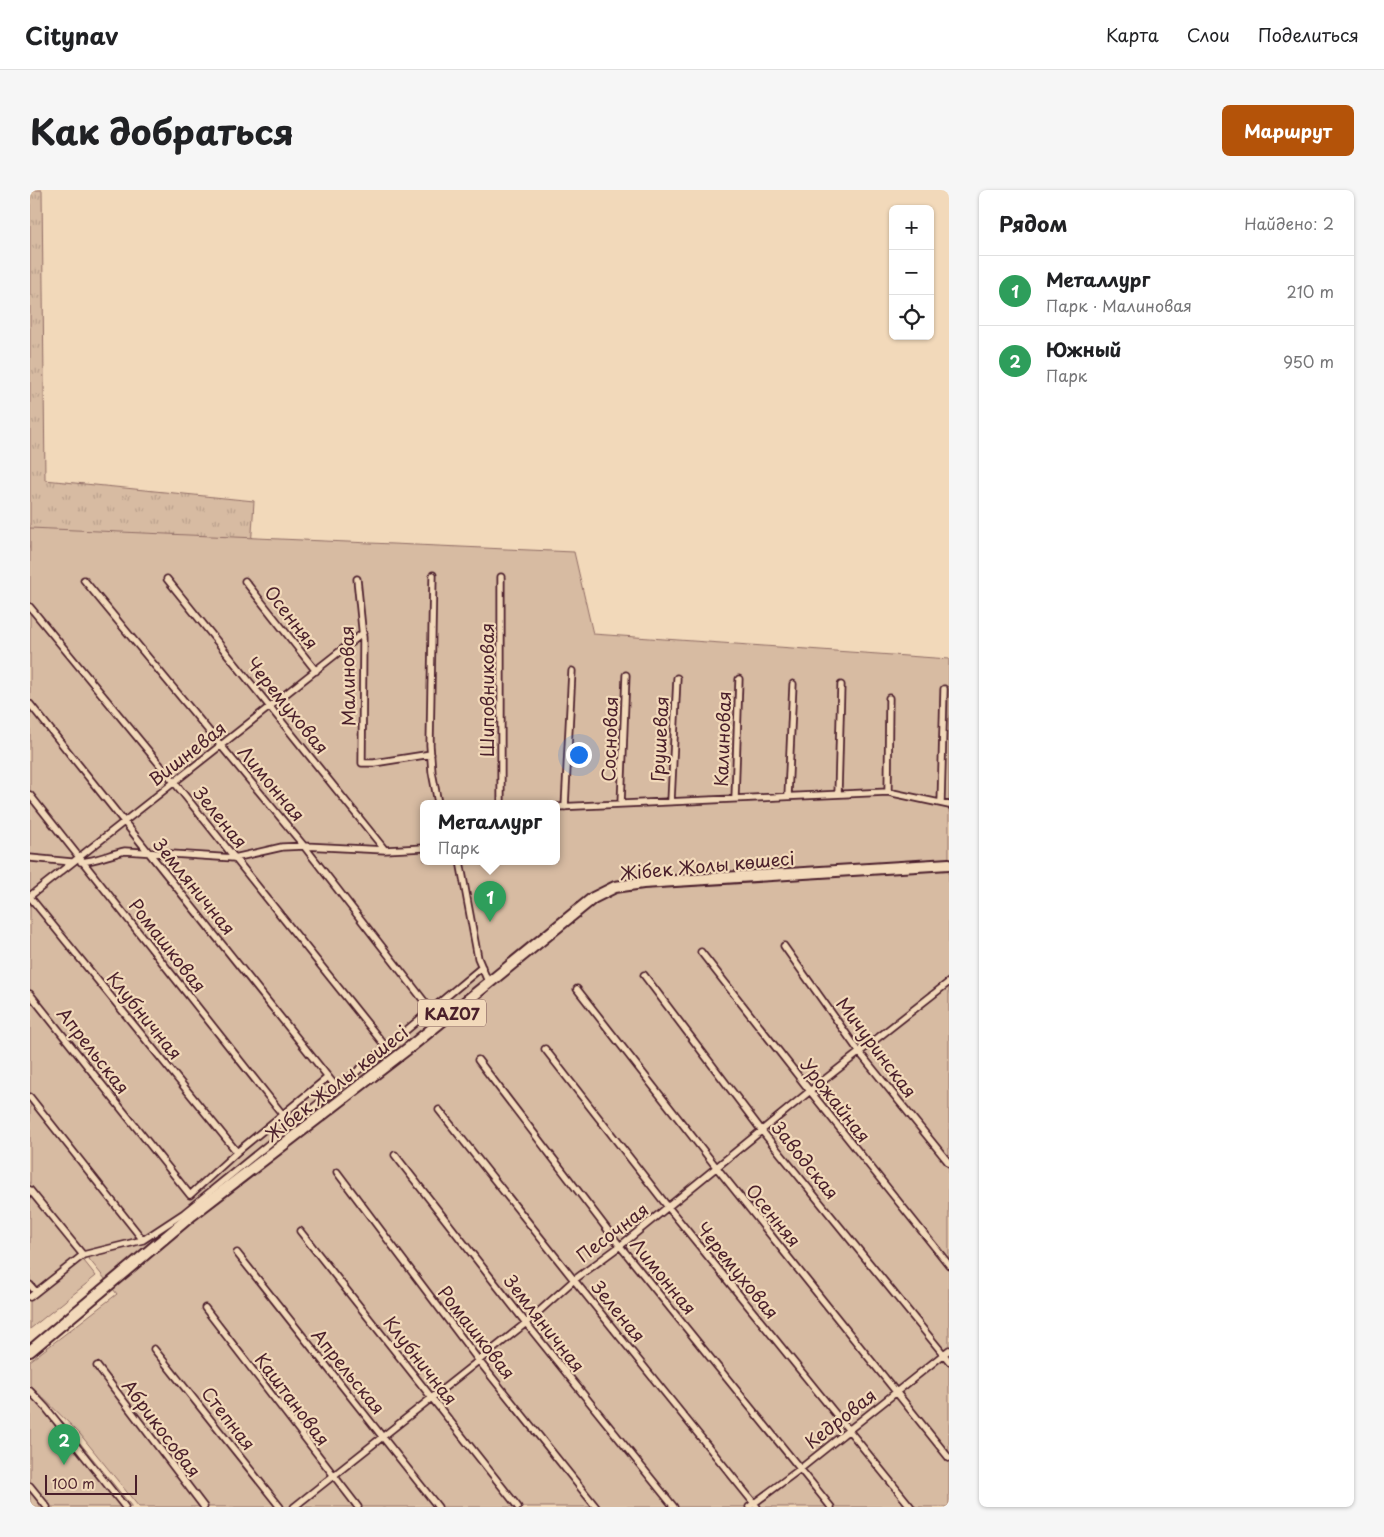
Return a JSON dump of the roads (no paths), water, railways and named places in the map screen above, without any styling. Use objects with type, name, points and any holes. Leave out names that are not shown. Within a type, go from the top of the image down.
[{"type":"highway","name":"Жібек Жолы көшесі","points":[[30,1351],[192,1215],[410,1047],[593,898],[616,888],[643,883],[949,864]]},
{"type":"street","points":[[433,575],[431,754],[437,800]]},
{"type":"street","name":"Шиповниковая","points":[[501,577],[501,800]]},
{"type":"street","name":"Черемуховая","points":[[167,579],[385,850]]},
{"type":"street","name":"Малиновая","points":[[357,579],[363,633],[362,763],[374,763],[431,754]]},
{"type":"street","name":"Лимонная","points":[[84,580],[304,846],[431,1010]]},
{"type":"street","name":"Осенняя","points":[[245,581],[316,671]]},
{"type":"street","name":"Зеленая","points":[[30,606],[386,1047]]},
{"type":"street","name":"Вишневая","points":[[30,897],[79,856],[363,633]]},
{"type":"street","points":[[565,807],[572,671]]},
{"type":"street","name":"Сосновая","points":[[621,804],[626,675]]},
{"type":"street","name":"Грушевая","points":[[671,801],[677,678]]},
{"type":"street","name":"Калиновая","points":[[735,799],[739,679]]},
{"type":"street","points":[[788,796],[793,684]]},
{"type":"street","points":[[838,794],[841,685]]},
{"type":"street","points":[[941,803],[944,688]]},
{"type":"street","points":[[888,792],[889,698]]},
{"type":"street","name":"Земляничная","points":[[30,704],[337,1088]]},
{"type":"street","points":[[560,807],[888,792],[949,805]]},
{"type":"street","name":"Ромашковая","points":[[30,795],[283,1115]]},
{"type":"street","points":[[30,858],[84,862],[125,851],[234,858],[282,848],[304,846],[385,850],[420,848]]},
{"type":"street","points":[[461,865],[478,958],[488,984]]},
{"type":"street","name":"Клубничная","points":[[30,897],[237,1152]]},
{"type":"street","name":"Мичуринская","points":[[784,946],[860,1052],[949,1163]]},
{"type":"street","name":"Урожайная","points":[[701,952],[810,1092],[949,1265]]},
{"type":"street","points":[[30,1297],[82,1255],[142,1240],[184,1213],[482,967]]},
{"type":"street","name":"Заводская","points":[[644,975],[762,1131],[947,1352],[949,1361]]},
{"type":"street","name":"Песочная","points":[[294,1507],[526,1323],[574,1280],[620,1246],[949,982]]},
{"type":"street","name":"Осенняя","points":[[577,989],[717,1168],[949,1458]]},
{"type":"street","name":"Апрельская","points":[[30,994],[190,1195],[237,1152]]},
{"type":"street","name":"Черемуховая","points":[[545,1049],[668,1207],[911,1507]]},
{"type":"street","name":"Лимонная","points":[[478,1060],[620,1246],[831,1507]]},
{"type":"street","points":[[237,1152],[328,1077]]},
{"type":"street","points":[[30,1097],[142,1240]]},
{"type":"street","name":"Зеленая","points":[[439,1110],[753,1505]]},
{"type":"street","name":"Земляничная","points":[[395,1155],[526,1323],[674,1507]]},
{"type":"street","name":"Ромашковая","points":[[336,1172],[479,1361],[596,1507]]},
{"type":"street","points":[[30,1190],[82,1255]]},
{"type":"street","name":"Клубничная","points":[[300,1231],[518,1507]]},
{"type":"street","name":"Апрельская","points":[[237,1254],[438,1507]]},
{"type":"street","points":[[30,1285],[36,1292]]},
{"type":"street","name":"Каштановая","points":[[205,1308],[358,1507]]},
{"type":"street","name":"Степная","points":[[154,1348],[280,1507]]},
{"type":"street","name":"Кедровая","points":[[753,1505],[947,1352]]},
{"type":"street","name":"Абрикосовая","points":[[97,1366],[204,1507]]},
{"type":"street","points":[[30,1391],[46,1408],[125,1507]]},
{"type":"street","points":[[30,1486],[47,1507]]},
{"type":"place","name":"Металлург","points":[[490,922]]},
{"type":"place","name":"Южный","points":[[64,1465]]}]
